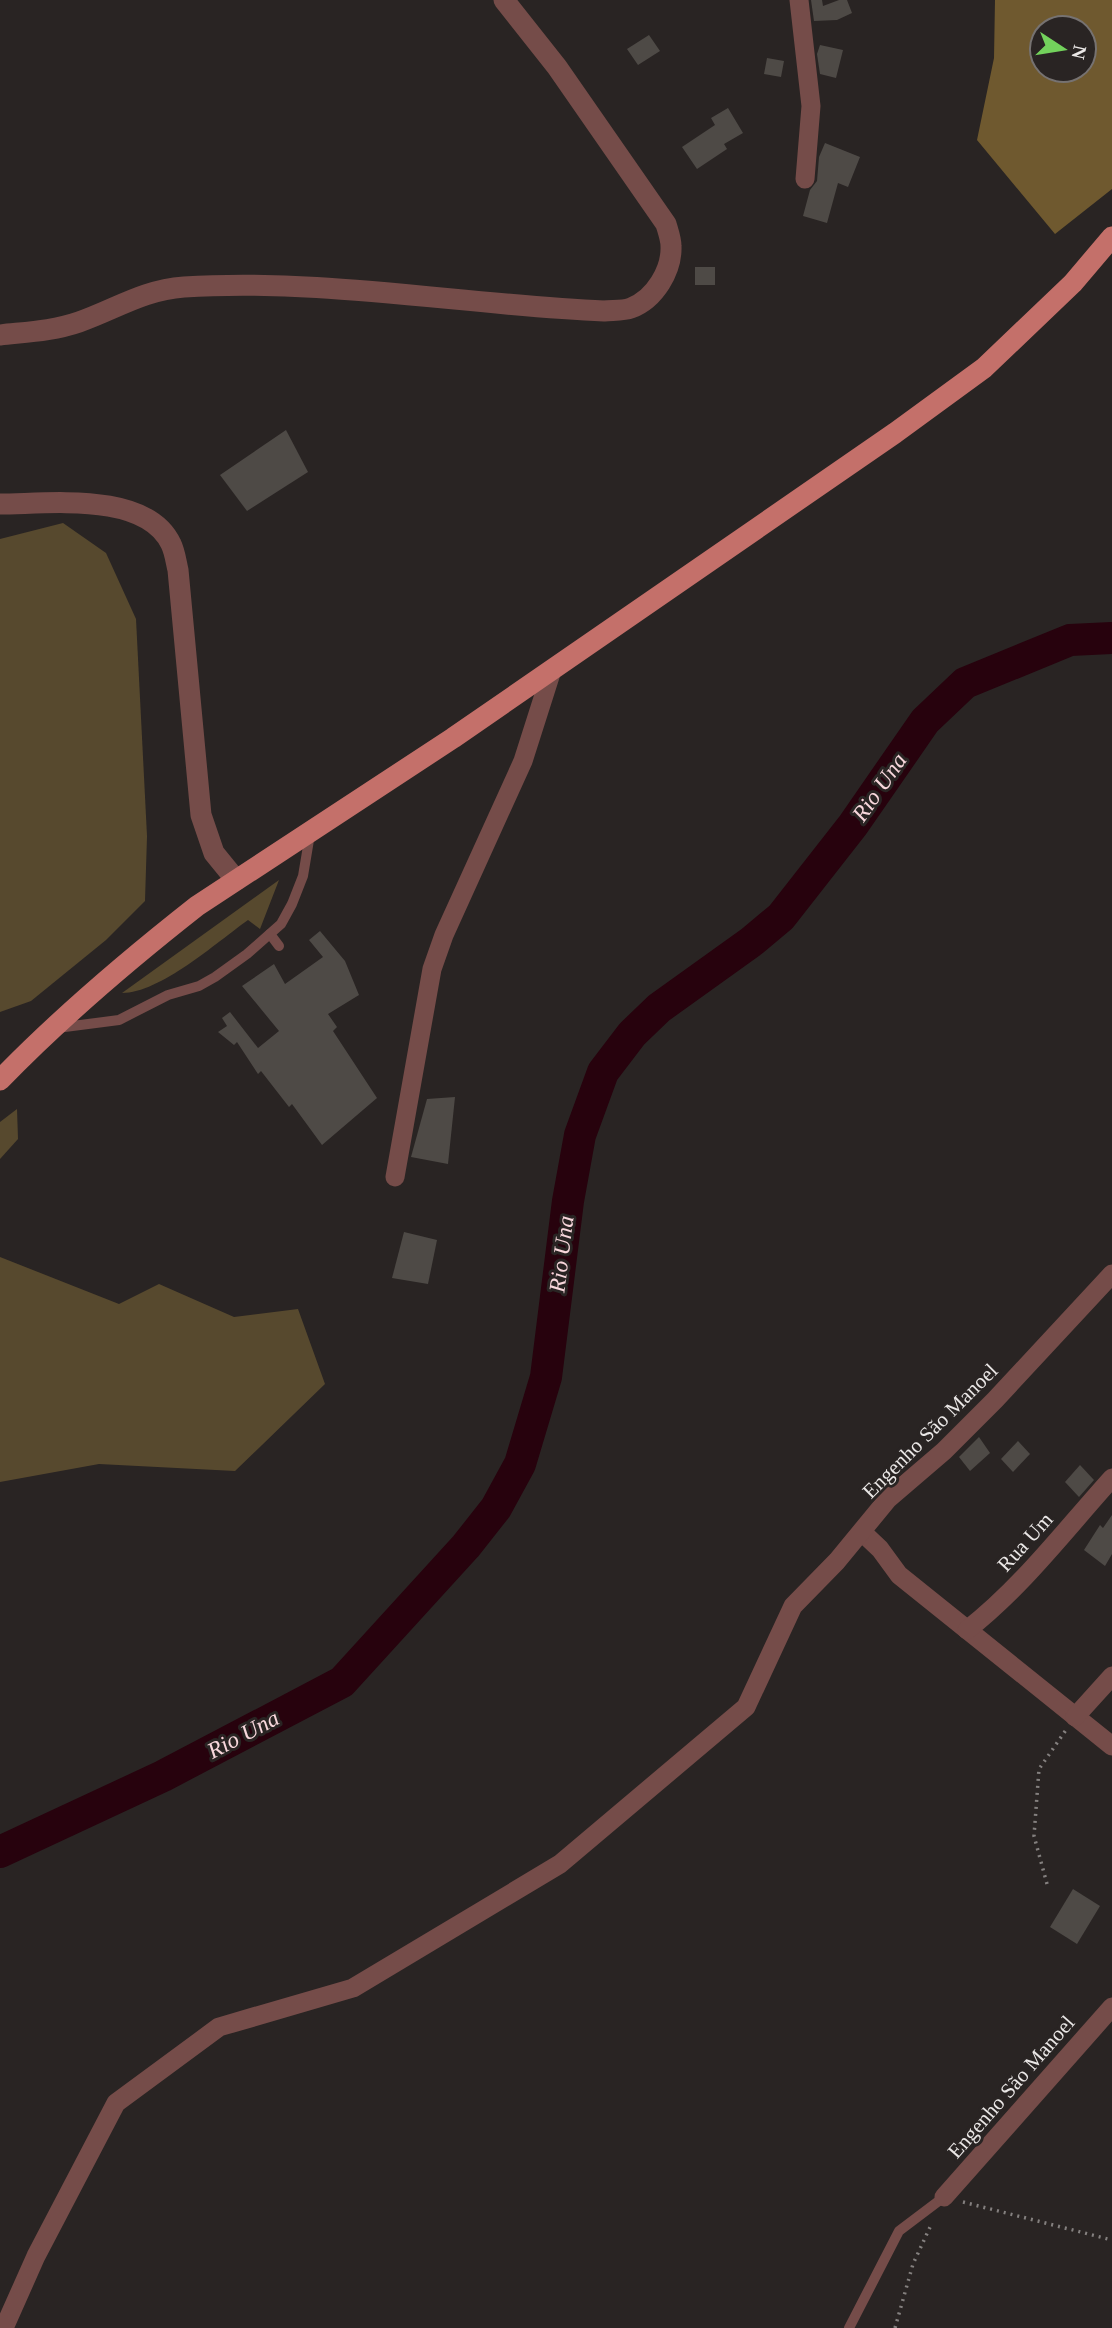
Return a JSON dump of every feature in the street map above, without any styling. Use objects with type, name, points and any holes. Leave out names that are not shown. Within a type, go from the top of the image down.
[{"type":"main road","points":[[0,1080],[49,1029],[197,906],[552,670],[884,441],[984,368],[1073,283],[1112,237]]},
{"type":"street","points":[[0,335],[54,330],[80,322],[151,291],[184,287],[336,290],[604,311],[631,308],[644,300],[656,289],[667,271],[671,246],[666,224],[557,67],[505,0]]},
{"type":"street","points":[[799,0],[811,106],[805,179]]},
{"type":"street","points":[[0,504],[119,508],[148,517],[171,544],[179,584],[201,815],[214,853],[236,880]]},
{"type":"street","points":[[395,1177],[432,969],[444,935],[523,761],[552,670]]},
{"type":"street","name":"Engenho São Manoel","points":[[1112,1275],[995,1400],[944,1451],[888,1499],[862,1532],[880,1549],[900,1575],[1112,1746]]},
{"type":"street","name":"Rua Um","points":[[967,1630],[996,1608],[1017,1586],[1112,1478]]},
{"type":"street","points":[[4,2328],[36,2256],[116,2103],[219,2027],[353,1988],[560,1864],[746,1707],[793,1606],[862,1532]]},
{"type":"street","points":[[1075,1717],[1112,1676]]},
{"type":"street","name":"Engenho São Manoel","points":[[944,2197],[1112,2007]]},
{"type":"lane","points":[[49,1029],[119,1020],[168,995],[199,986],[215,977],[281,924],[303,876],[311,830]]},
{"type":"lane","points":[[270,934],[279,946]]},
{"type":"lane","points":[[849,2328],[899,2231],[944,2197]]},
{"type":"path","points":[[1047,1884],[1034,1836],[1039,1769],[1075,1717]]},
{"type":"path","points":[[895,2328],[913,2264],[944,2197],[1112,2240]]},
{"type":"shaded area","points":[[995,0],[1112,0],[1112,189],[1055,234],[977,140],[994,58]]},
{"type":"shaded area","points":[[63,523],[106,553],[136,619],[147,836],[145,901],[106,940],[31,1001],[0,1012],[0,539]]},
{"type":"shaded area","points":[[279,880],[260,929],[248,920],[170,976],[137,991],[122,993]]},
{"type":"shaded area","points":[[17,1109],[18,1139],[0,1159],[0,1122]]},
{"type":"shaded area","points":[[0,1257],[119,1304],[159,1284],[234,1317],[298,1309],[325,1384],[235,1471],[99,1464],[0,1482]]},
{"type":"building","points":[[811,0],[822,0],[823,6],[847,0],[852,13],[837,20],[814,21]]},
{"type":"building","points":[[649,35],[660,51],[638,65],[627,49]]},
{"type":"building","points":[[820,45],[843,50],[836,78],[820,74],[817,54]]},
{"type":"building","points":[[767,58],[784,61],[781,77],[764,74]]},
{"type":"building","points":[[728,108],[743,133],[724,144],[727,149],[697,169],[682,147],[715,125],[711,118]]},
{"type":"building","points":[[825,143],[860,157],[848,187],[838,183],[827,223],[803,216],[810,190],[817,181],[819,157]]},
{"type":"building","points":[[695,267],[715,267],[715,285],[695,285]]},
{"type":"building","points":[[286,430],[308,472],[247,511],[220,475]]},
{"type":"building","points":[[320,931],[345,961],[359,995],[328,1014],[337,1027],[333,1031],[377,1098],[322,1145],[292,1104],[289,1107],[261,1071],[258,1074],[237,1042],[234,1045],[218,1032],[227,1026],[222,1018],[230,1012],[258,1048],[279,1031],[242,986],[274,964],[285,984],[323,957],[309,940]]},
{"type":"building","points":[[455,1097],[448,1164],[411,1157],[427,1099]]},
{"type":"building","points":[[404,1232],[437,1240],[428,1284],[392,1278]]},
{"type":"building","points":[[979,1437],[990,1453],[970,1471],[959,1457]]},
{"type":"building","points":[[1018,1441],[1030,1454],[1013,1472],[1001,1459]]},
{"type":"building","points":[[1080,1465],[1094,1480],[1079,1497],[1065,1482]]},
{"type":"building","points":[[1112,1515],[1112,1554],[1105,1566],[1084,1550],[1100,1525],[1103,1528]]},
{"type":"building","points":[[1073,1889],[1100,1906],[1077,1944],[1050,1927]]},
{"type":"waterway","name":"Rio Una","points":[[0,1852],[163,1776],[342,1682],[466,1546],[496,1508],[520,1464],[546,1377],[568,1201],[580,1135],[603,1072],[632,1034],[659,1008],[751,942],[781,917],[853,825],[925,721],[965,683],[1070,640],[1112,638]]}]
